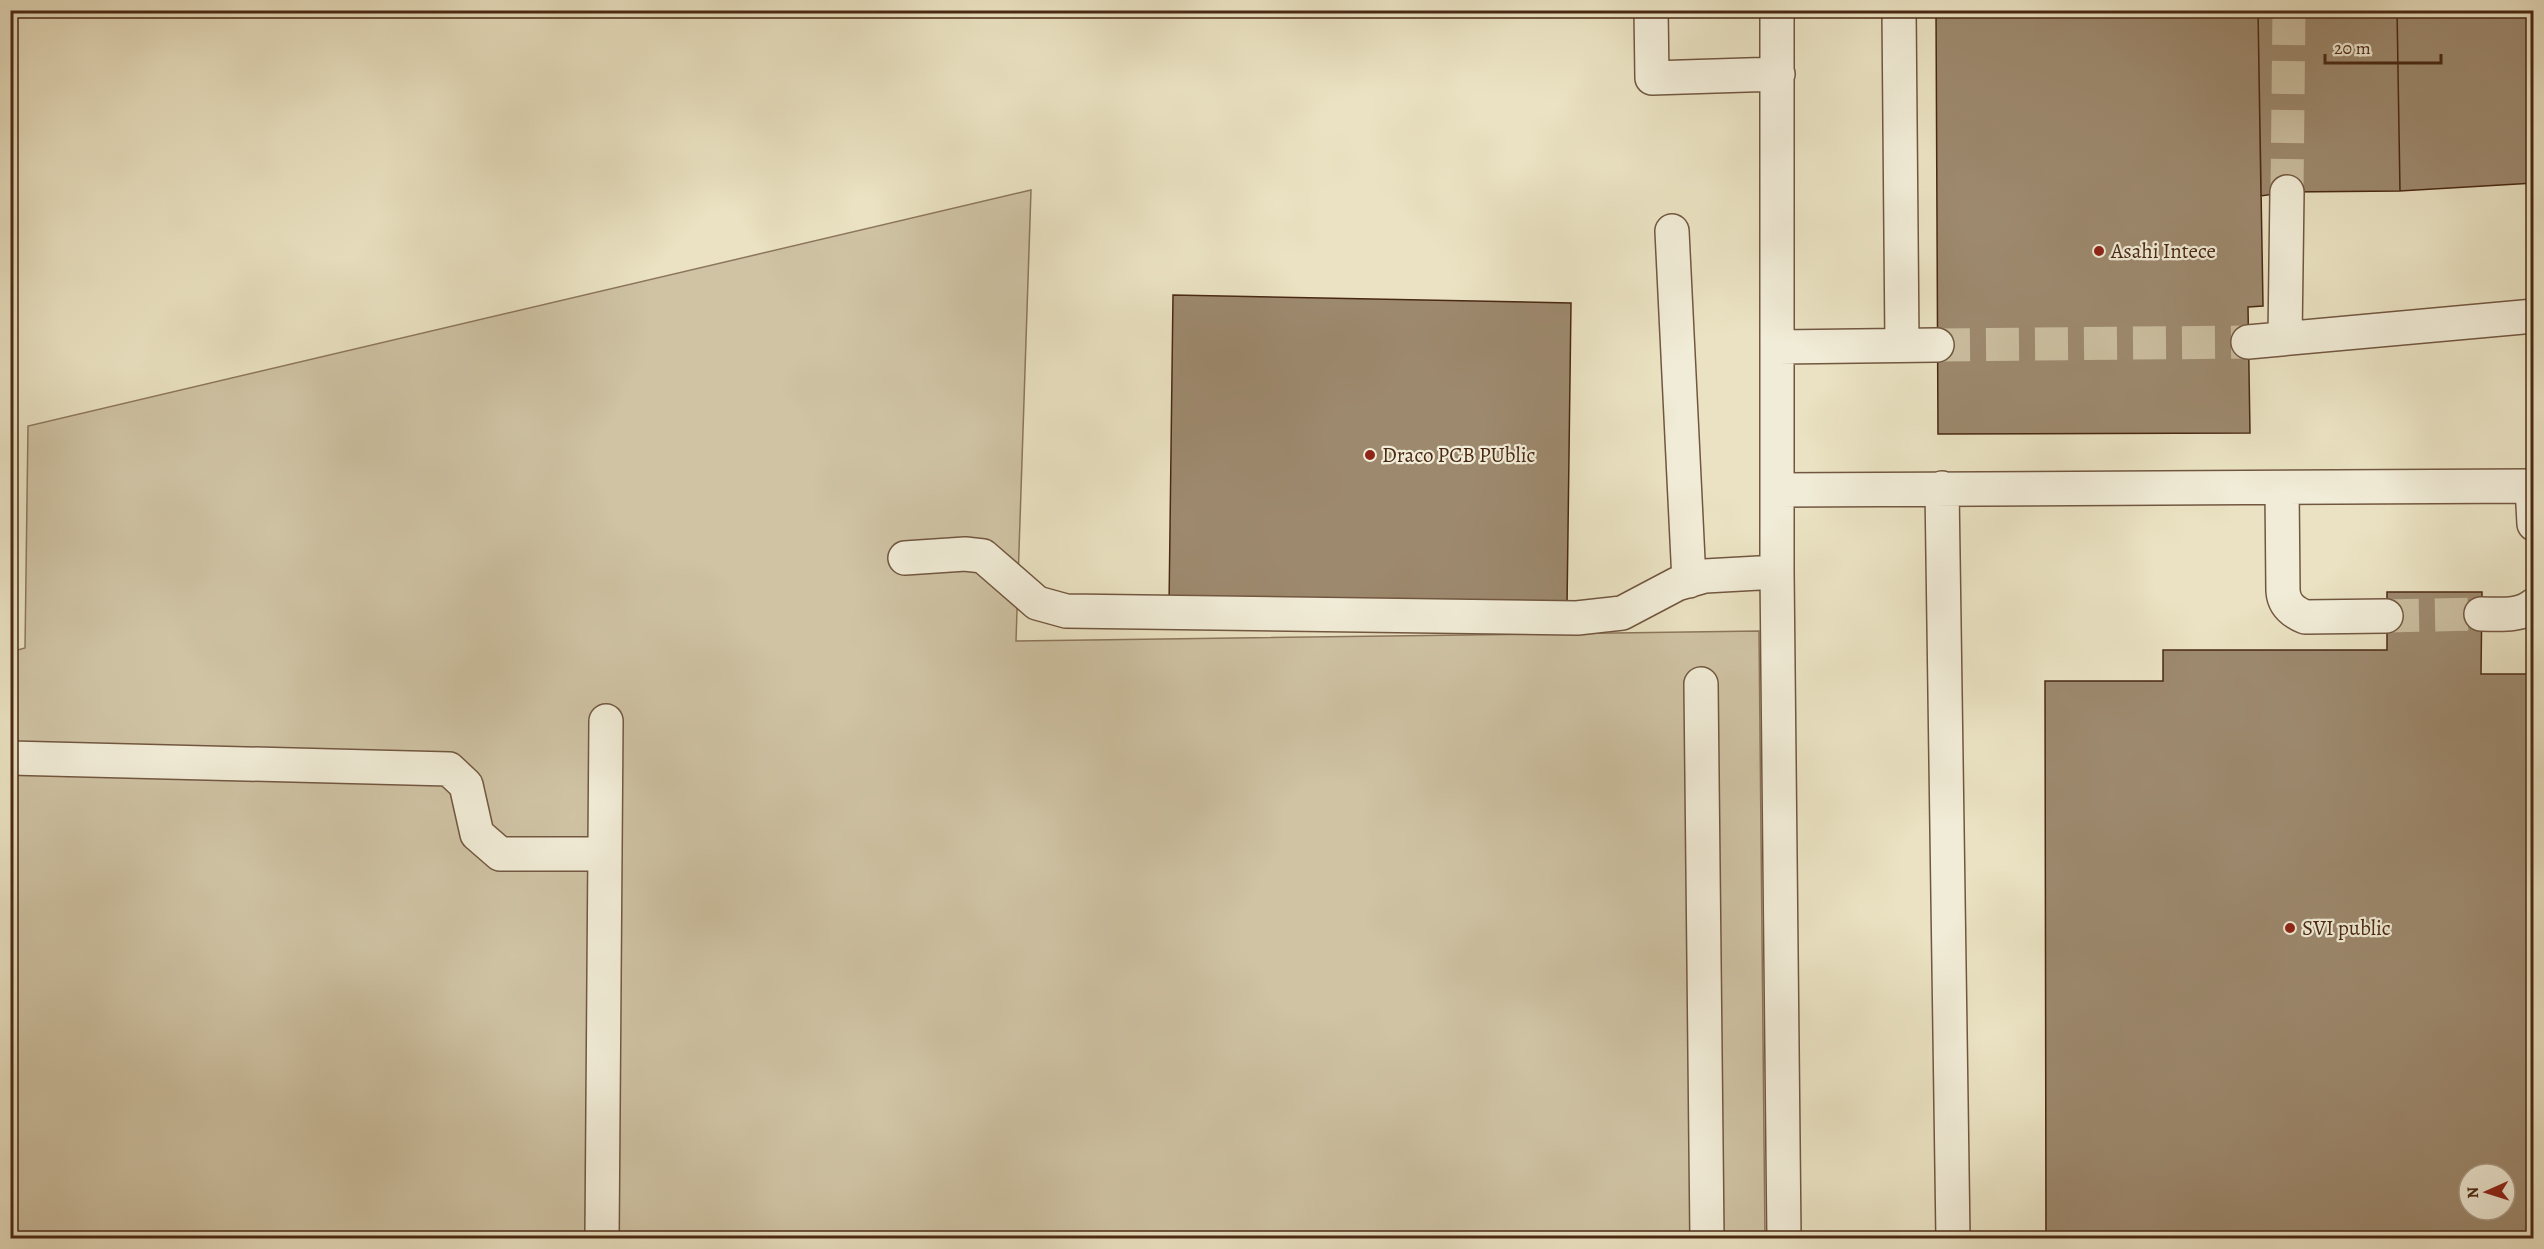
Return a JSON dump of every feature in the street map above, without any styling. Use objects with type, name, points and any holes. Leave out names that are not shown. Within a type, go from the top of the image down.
[{"type":"street","points":[[1651,10],[1652,78],[1778,74]]},
{"type":"street","points":[[1778,10],[1777,572],[1784,1239]]},
{"type":"street","points":[[1899,10],[1902,345]]},
{"type":"street","points":[[2285,338],[2287,192]]},
{"type":"street","points":[[1672,231],[1689,580]]},
{"type":"street","points":[[2248,342],[2534,316]]},
{"type":"street","points":[[1779,347],[1937,345]]},
{"type":"street","points":[[1777,490],[2533,486],[2534,524]]},
{"type":"street","points":[[1942,488],[1953,1239]]},
{"type":"street","points":[[2282,488],[2283,591],[2286,604],[2305,617],[2386,616]]},
{"type":"street","points":[[905,558],[965,554],[983,556],[1037,603],[1066,611],[1577,618],[1622,613],[1662,591],[1705,576],[1777,572]]},
{"type":"street","points":[[2481,614],[2515,614],[2534,605]]},
{"type":"street","points":[[1701,684],[1707,1239]]},
{"type":"street","points":[[602,1239],[606,721]]},
{"type":"street","points":[[10,758],[449,770],[466,785],[477,834],[500,854],[605,854]]},
{"type":"shaded area","points":[[1031,190],[1016,641],[1759,631],[1765,1238],[11,1238],[10,652],[25,648],[28,426]]},
{"type":"building","name":"Asahi Intece","points":[[1936,10],[2258,10],[2263,306],[2248,307],[2250,433],[1938,434]]},
{"type":"building","name":"Asahi Intece","points":[[2258,10],[2397,10],[2400,191],[2287,192],[2261,196]]},
{"type":"building","points":[[2397,10],[2534,10],[2534,183],[2400,191]]},
{"type":"building","name":"Draco PCB PUblic","points":[[1173,295],[1571,303],[1567,607],[1169,607]]},
{"type":"building","name":"SVI public","points":[[2387,592],[2482,592],[2481,674],[2533,674],[2533,651],[2534,1238],[2046,1238],[2045,681],[2163,681],[2163,650],[2387,650]]},
{"type":"tunnel","points":[[2287,192],[2289,10]]},
{"type":"tunnel","points":[[1937,345],[2248,342]]},
{"type":"tunnel","points":[[2386,616],[2481,614]]},
{"type":"place","name":"Asahi Intece","points":[[2099,251]]},
{"type":"place","name":"Draco PCB PUblic","points":[[1370,455]]},
{"type":"place","name":"SVI public","points":[[2290,928]]}]
